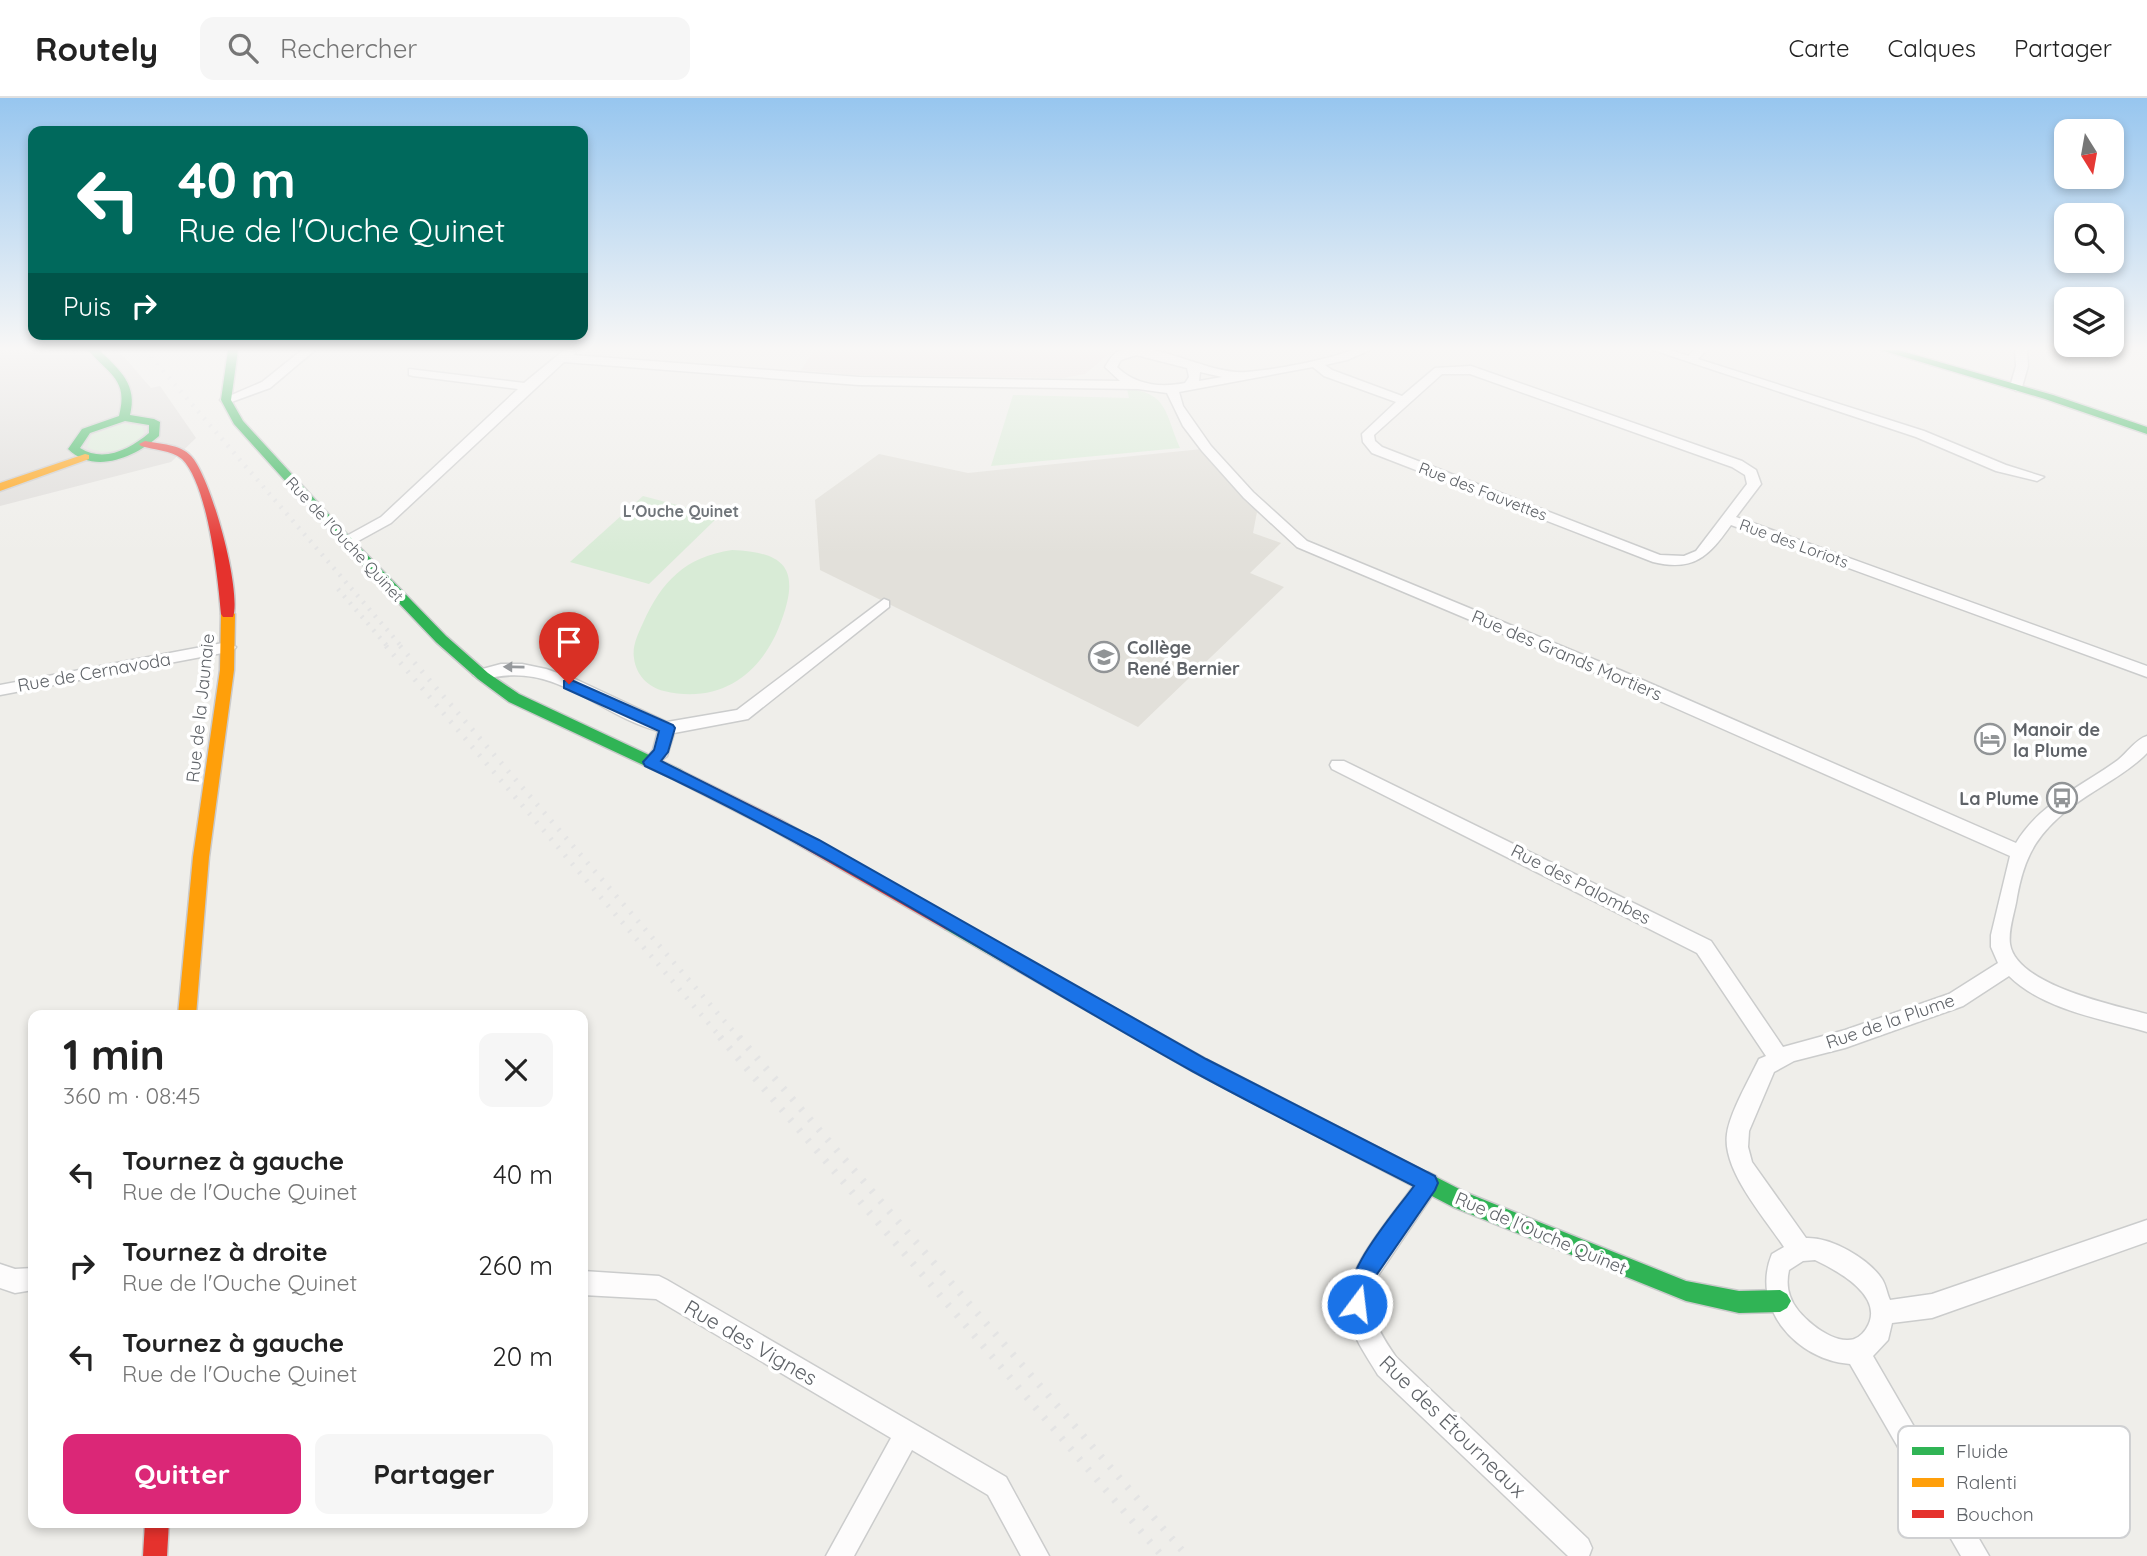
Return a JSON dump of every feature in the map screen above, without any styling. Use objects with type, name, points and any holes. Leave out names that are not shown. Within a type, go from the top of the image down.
[{"type":"street","points":[[0,487],[85,457],[110,457],[145,444],[155,434],[154,422],[124,418]]},
{"type":"street","points":[[85,457],[74,449],[80,436],[99,425],[124,418]]},
{"type":"street","name":"Rue de l'Ouche Quinet","points":[[235,418],[346,542],[481,675],[521,702],[708,789],[813,845],[1199,1065],[1490,1214],[1673,1287],[1732,1303],[1780,1301]]},
{"type":"street","points":[[346,542],[386,520],[494,418]]},
{"type":"street","name":"Rue des Grands Mortiers","points":[[1185,418],[1277,526],[1302,544],[1616,675],[2018,852]]},
{"type":"street","name":"Rue des Fauvettes","points":[[1385,418],[1368,434],[1369,442],[1377,450],[1658,559],[1682,563],[1699,558],[1728,519]]},
{"type":"street","name":"Rue des Loriots","points":[[1609,418],[1737,464],[1751,473],[1754,484],[1728,519],[2147,672]]},
{"type":"street","points":[[1870,418],[1920,434],[2001,468],[2037,477]]},
{"type":"street","points":[[2108,418],[2147,431]]},
{"type":"street","name":"Rue de la Jaunaie","points":[[145,444],[185,455],[194,465],[214,519],[228,611],[228,646],[201,857],[187,1010]]},
{"type":"street","points":[[481,675],[501,667],[536,669],[667,728],[742,715],[884,604]]},
{"type":"street","name":"Rue de Cernavoda","points":[[0,690],[228,646]]},
{"type":"street","points":[[651,762],[661,752],[667,728]]},
{"type":"street","points":[[2147,741],[2100,781],[2055,810],[2018,852],[2000,944],[2011,966],[2040,988],[2147,1023]]},
{"type":"street","name":"Rue des Palombes","points":[[1338,765],[1704,947],[1779,1058]]},
{"type":"street","name":"Rue de la Plume","points":[[1779,1058],[1845,1039],[1956,1000],[1972,992],[1997,971],[2011,966]]},
{"type":"street","points":[[1779,1058],[1766,1066],[1762,1074],[1738,1131],[1737,1147],[1744,1167],[1800,1250]]},
{"type":"street","name":"Rue des Étourneaux","points":[[1428,1183],[1363,1276],[1357,1304],[1366,1335],[1387,1366],[1578,1548]]},
{"type":"street","points":[[1883,1313],[1933,1306],[2147,1231]]},
{"type":"street","points":[[1816,1249],[1851,1264],[1872,1287],[1883,1313],[1882,1331],[1873,1344],[1856,1351],[1839,1351],[1804,1333],[1780,1301],[1775,1273],[1788,1254],[1800,1250],[1816,1249]]},
{"type":"street","points":[[0,1276],[15,1281],[28,1280]]},
{"type":"street","name":"Rue des Vignes","points":[[588,1283],[659,1288],[997,1486],[1036,1556]]},
{"type":"street","points":[[1856,1351],[1900,1426]]},
{"type":"street","points":[[839,1556],[908,1433]]},
{"type":"street","points":[[155,1556],[157,1528]]},
{"type":"street","points":[[1965,1538],[1976,1556]]},
{"type":"shaded area","points":[[0,418],[182,418],[196,438],[171,462],[0,506]]},
{"type":"shaded area","name":"Collège René Bernier","points":[[1202,449],[1257,512],[1253,533],[1281,543],[1250,573],[1284,587],[1138,727],[820,570],[815,500],[879,454],[968,473]]},
{"type":"green space","points":[[1006,418],[1168,418],[1180,448],[991,466]]},
{"type":"green space","points":[[122,424],[142,426],[144,433],[133,443],[118,450],[102,451],[87,447],[92,435]]},
{"type":"green space","points":[[643,496],[719,516],[649,584],[570,562]]},
{"type":"green space","points":[[732,550],[765,555],[784,566],[789,587],[787,602],[774,638],[752,669],[722,688],[685,694],[653,687],[640,675],[634,654],[637,636],[650,608],[667,583],[688,565],[715,553]]},
{"type":"railway","points":[[204,418],[402,647]]},
{"type":"railway","points":[[338,589],[388,647]]},
{"type":"railway","points":[[386,646],[722,1039]]},
{"type":"railway","points":[[400,646],[740,1039]]},
{"type":"railway","points":[[720,1037],[1162,1556]]},
{"type":"railway","points":[[739,1037],[1187,1556]]},
{"type":"traffic: fast","points":[[124,418],[86,431],[74,449],[94,458],[116,456],[127,453],[155,434],[154,422],[124,418]]},
{"type":"traffic: fast","points":[[236,418],[339,533],[441,639],[483,676],[514,698],[676,774]]},
{"type":"traffic: fast","points":[[2110,418],[2147,431]]},
{"type":"traffic: fast","points":[[951,924],[1199,1065],[1460,1200],[1686,1291],[1739,1302],[1780,1301]]},
{"type":"traffic: slow","points":[[0,487],[85,457]]},
{"type":"traffic: slow","points":[[187,1010],[201,857],[227,670],[228,614]]},
{"type":"traffic: jam","points":[[145,444],[177,452],[186,457],[195,469],[203,486],[216,531],[228,614]]},
{"type":"traffic: jam","points":[[676,774],[775,824],[951,924]]},
{"type":"traffic: jam","points":[[155,1556],[157,1528]]},
{"type":"place","name":"Collège René Bernier","points":[[1104,657]]},
{"type":"place","name":"Manoir de la Plume","points":[[1990,739]]},
{"type":"place","name":"La Plume","points":[[2062,798]]},
{"type":"district","name":"L'Ouche Quinet","points":[[681,511]]},
{"type":"route","points":[[569,684],[667,728],[661,752],[651,762],[813,845],[1199,1065],[1428,1183],[1363,1276],[1358,1289],[1357,1304]]}]
